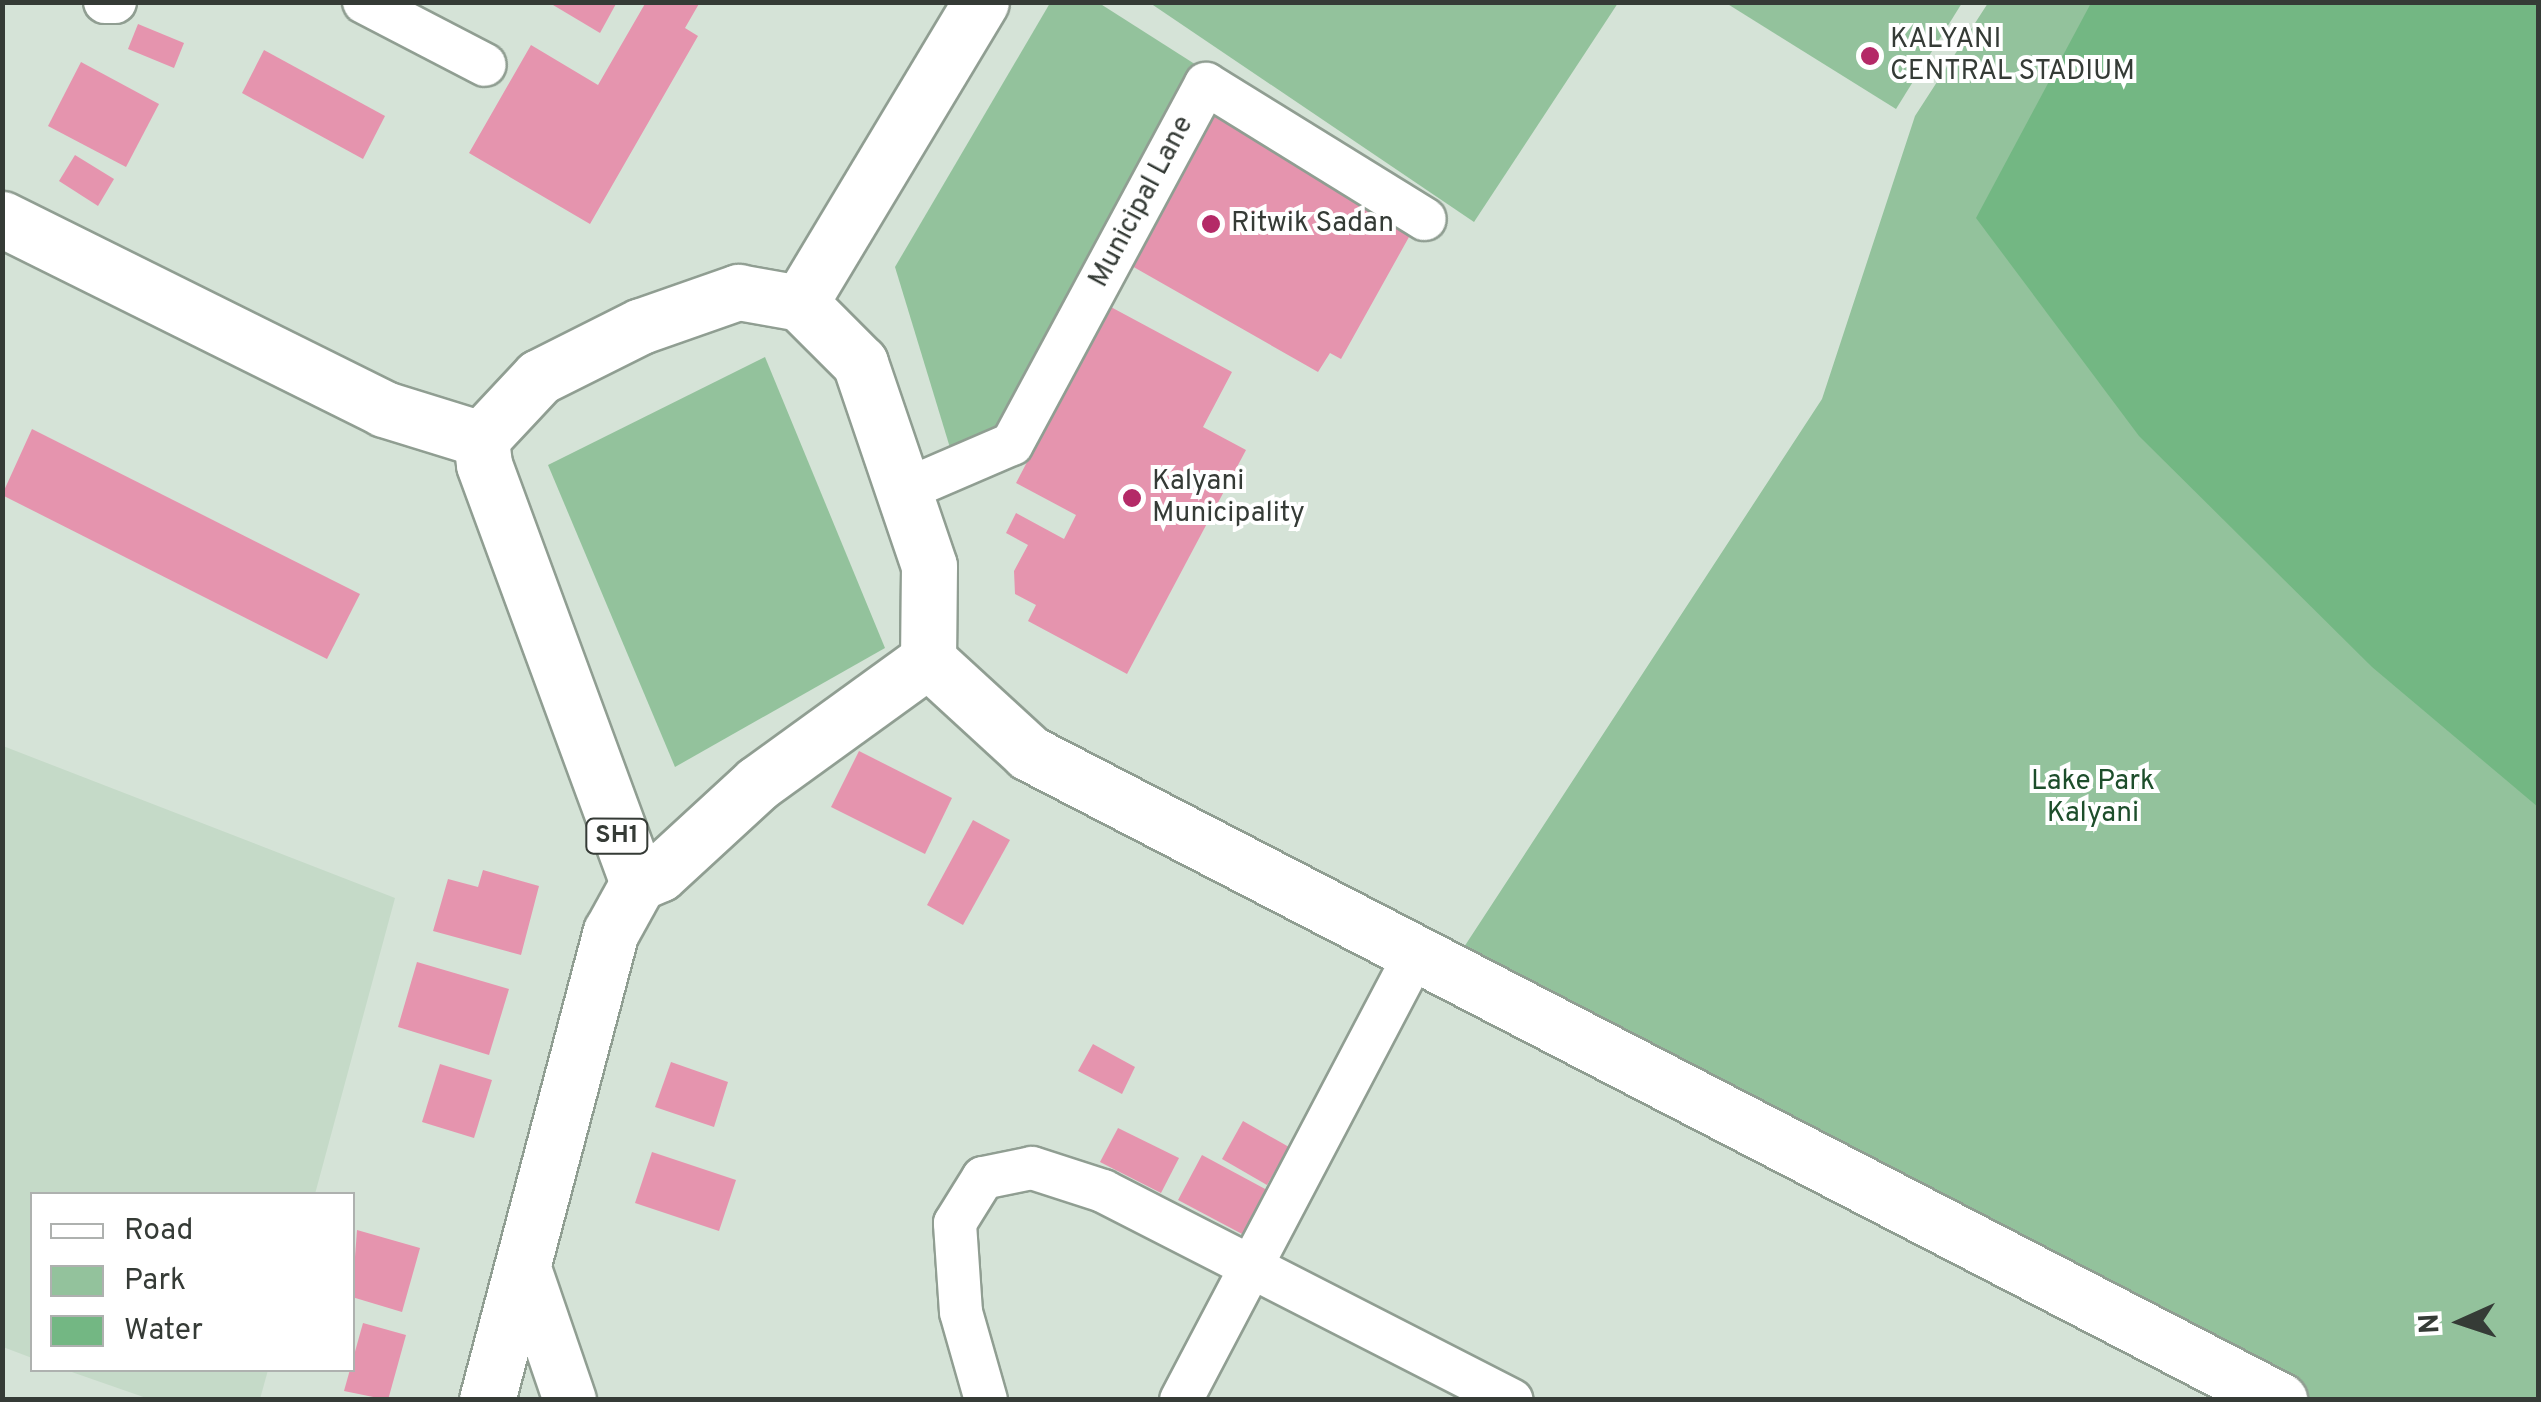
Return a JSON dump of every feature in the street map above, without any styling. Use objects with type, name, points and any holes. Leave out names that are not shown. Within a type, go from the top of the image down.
[{"type":"main road","points":[[800,303],[981,2]]},
{"type":"main road","points":[[2,219],[384,409],[481,438],[539,377],[641,326],[738,292],[800,303],[860,363],[928,566],[928,660],[1029,753],[2279,1400]]},
{"type":"main road","name":"SH1","points":[[481,438],[491,482],[638,883]]},
{"type":"main road","name":"SH1","points":[[487,1400],[611,932],[638,883],[659,874],[758,784],[928,660]]},
{"type":"street","points":[[105,2],[115,2]]},
{"type":"street","points":[[364,2],[484,65]]},
{"type":"street","name":"Municipal Lane","points":[[905,490],[1012,444],[1206,84],[1424,220]]},
{"type":"street","points":[[1181,1400],[1416,953]]},
{"type":"street","points":[[986,1400],[954,1261],[955,1222],[983,1178],[1032,1168],[1103,1191],[1253,1264],[1512,1400]]},
{"type":"street","points":[[523,1263],[570,1400]]},
{"type":"shaded area","points":[[3,746],[395,898],[316,1192],[30,1192],[30,1357],[3,1347]]},
{"type":"shaded area","points":[[72,1372],[267,1372],[260,1399],[152,1400]]},
{"type":"green space","points":[[1050,3],[1099,3],[1201,68],[1004,434],[951,451],[895,267]]},
{"type":"green space","points":[[1150,3],[1618,3],[1474,222]]},
{"type":"green space","name":"KALYANI CENTRAL STADIUM","points":[[1726,3],[1962,3],[1896,109]]},
{"type":"green space","name":"Lake Park Kalyani","points":[[1988,3],[2538,3],[2538,1399],[2274,1399],[1449,970],[1822,399],[1915,116]]},
{"type":"green space","points":[[765,357],[885,648],[675,767],[548,465]]},
{"type":"water","points":[[2091,3],[2538,3],[2538,807],[2372,667],[2139,436],[1976,218]]},
{"type":"building","points":[[548,2],[617,2],[600,33]]},
{"type":"building","points":[[646,2],[700,2],[685,28],[698,36],[590,224],[469,153],[531,45],[598,85]]},
{"type":"building","points":[[138,24],[184,43],[174,68],[128,49]]},
{"type":"building","points":[[264,50],[385,116],[363,159],[242,93]]},
{"type":"building","points":[[81,62],[159,104],[126,167],[48,126]]},
{"type":"building","points":[[1201,106],[1414,228],[1341,359],[1330,353],[1318,372],[1116,257]]},
{"type":"building","points":[[75,155],[114,179],[98,206],[59,181]]},
{"type":"building","name":"Kalyani Municipality","points":[[1109,306],[1232,372],[1203,427],[1246,450],[1127,674],[1028,621],[1036,605],[1015,594],[1014,571],[1028,545],[1006,533],[1016,513],[1064,539],[1076,515],[1016,483]]},
{"type":"building","points":[[32,429],[360,594],[327,659],[2,495]]},
{"type":"building","points":[[859,751],[952,798],[925,854],[831,807]]},
{"type":"building","points":[[973,820],[1010,840],[963,925],[927,905]]},
{"type":"building","points":[[483,870],[539,886],[521,955],[433,931],[448,879],[478,887]]},
{"type":"building","points":[[417,962],[509,989],[489,1055],[398,1027]]},
{"type":"building","points":[[1093,1044],[1135,1067],[1122,1094],[1078,1071]]},
{"type":"building","points":[[671,1062],[728,1082],[714,1127],[655,1107]]},
{"type":"building","points":[[440,1064],[492,1080],[474,1138],[422,1122]]},
{"type":"building","points":[[1243,1121],[1289,1147],[1267,1185],[1222,1159]]},
{"type":"building","points":[[1118,1128],[1179,1158],[1161,1193],[1100,1162]]},
{"type":"building","points":[[652,1152],[736,1180],[719,1231],[635,1203]]},
{"type":"building","points":[[1202,1155],[1267,1190],[1244,1235],[1178,1200]]},
{"type":"building","points":[[357,1230],[420,1248],[402,1312],[355,1298]]},
{"type":"building","points":[[363,1323],[406,1335],[388,1400],[344,1391],[349,1372],[355,1372],[355,1352]]},
{"type":"place","name":"KALYANI CENTRAL STADIUM","points":[[1870,56]]},
{"type":"place","name":"Ritwik Sadan","points":[[1211,224]]},
{"type":"place","name":"Kalyani Municipality","points":[[1132,498]]}]
